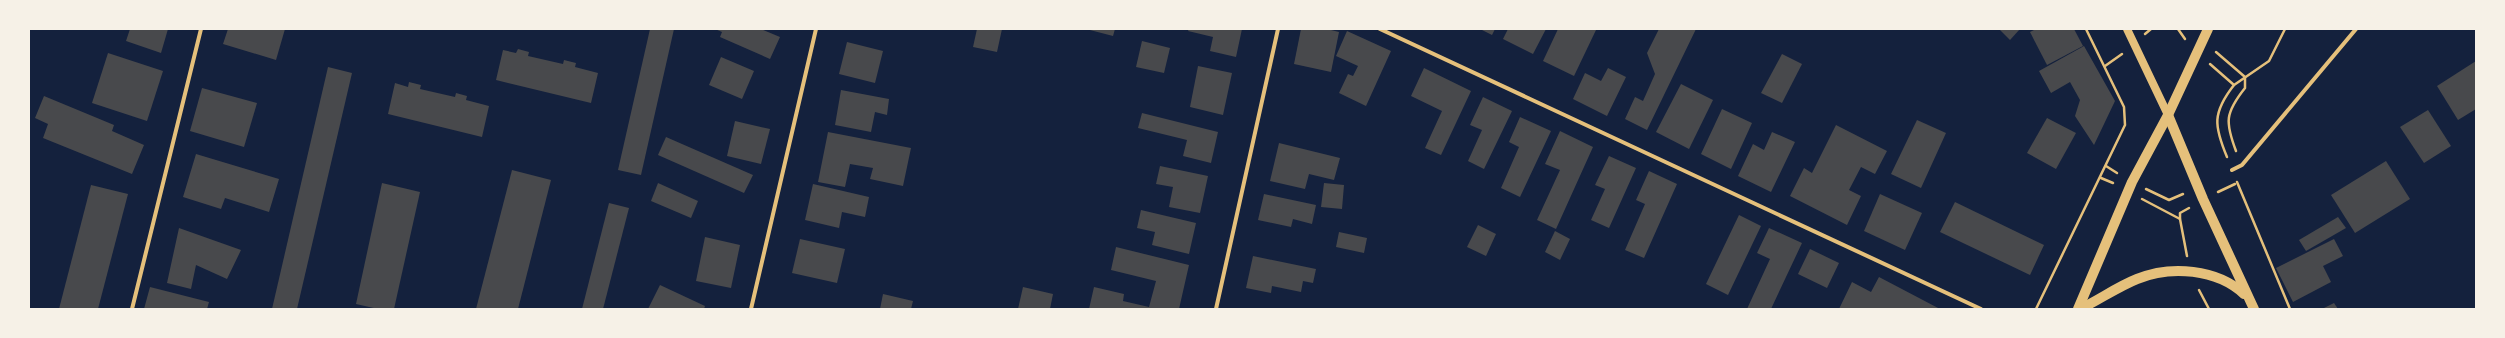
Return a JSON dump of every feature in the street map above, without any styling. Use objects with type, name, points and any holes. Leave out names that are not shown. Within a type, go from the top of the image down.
[{"type":"main road","points":[[2127,29],[2168,115],[2203,200],[2254,309]]},
{"type":"main road","points":[[2079,309],[2132,182],[2168,115],[2208,29]]},
{"type":"main road","points":[[2079,309],[2138,278],[2157,273],[2190,272],[2216,277],[2234,285],[2248,298]]},
{"type":"street","points":[[132,309],[201,29]]},
{"type":"street","points":[[751,309],[816,29]]},
{"type":"street","points":[[1216,309],[1278,29]]},
{"type":"street","points":[[1380,29],[1981,309]]},
{"type":"street","points":[[2232,170],[2242,165],[2356,29]]},
{"type":"path","points":[[2036,309],[2101,178],[2125,125],[2124,107],[2086,29]]},
{"type":"path","points":[[2285,29],[2269,60],[2234,85],[2223,98],[2216,120],[2217,132],[2290,309]]},
{"type":"path","points":[[2203,40],[2245,77],[2245,88],[2234,103],[2227,120],[2228,131],[2247,179],[2180,213],[2190,272],[2209,309]]},
{"type":"path","points":[[2197,53],[2234,85]]},
{"type":"path","points":[[2105,66],[2122,54]]},
{"type":"path","points":[[2106,166],[2132,182],[2169,200],[2198,188]]},
{"type":"building","points":[[130,29],[168,29],[161,53],[126,41]]},
{"type":"building","points":[[228,29],[285,29],[276,60],[223,44]]},
{"type":"building","points":[[650,29],[674,29],[641,175],[618,170]]},
{"type":"building","points":[[715,29],[761,29],[780,37],[770,59],[720,37],[722,32]]},
{"type":"building","points":[[977,29],[1002,29],[997,52],[973,47]]},
{"type":"building","points":[[1086,29],[1115,29],[1113,36]]},
{"type":"building","points":[[1189,29],[1242,29],[1236,57],[1210,51],[1213,37],[1188,31]]},
{"type":"building","points":[[1301,29],[1327,29],[1339,32],[1331,72],[1294,64]]},
{"type":"building","points":[[1480,29],[1495,29],[1492,35]]},
{"type":"building","points":[[1508,29],[1546,29],[1533,54],[1503,39]]},
{"type":"building","points":[[1558,29],[1596,30],[1574,76],[1543,61]]},
{"type":"building","points":[[1659,29],[1696,29],[1647,130],[1625,119],[1635,97],[1643,101],[1655,74],[1647,53]]},
{"type":"building","points":[[1999,29],[2020,29],[2010,40]]},
{"type":"building","points":[[2036,29],[2074,29],[2083,46],[2047,65],[2030,32]]},
{"type":"building","points":[[1347,31],[1391,51],[1366,106],[1339,93],[1348,74],[1353,76],[1358,66],[1336,56]]},
{"type":"building","points":[[1142,41],[1170,48],[1164,73],[1136,67]]},
{"type":"building","points":[[847,42],[883,51],[875,83],[839,74]]},
{"type":"building","points":[[2084,46],[2115,101],[2094,145],[2075,116],[2080,100],[2070,82],[2051,93],[2039,71]]},
{"type":"building","points":[[518,49],[529,52],[528,56],[563,64],[564,60],[576,63],[575,67],[598,73],[591,103],[496,80],[503,50],[516,53]]},
{"type":"building","points":[[108,53],[163,71],[147,121],[92,103]]},
{"type":"building","points":[[1782,54],[1802,64],[1782,103],[1761,93]]},
{"type":"building","points":[[721,57],[754,71],[742,99],[709,85]]},
{"type":"building","points":[[2476,61],[2476,109],[2458,120],[2437,86]]},
{"type":"building","points":[[1198,66],[1232,73],[1223,115],[1190,107]]},
{"type":"building","points":[[328,67],[352,73],[297,309],[272,309]]},
{"type":"building","points":[[1424,68],[1471,91],[1441,155],[1425,148],[1442,111],[1411,96]]},
{"type":"building","points":[[1608,68],[1626,77],[1607,116],[1573,99],[1585,73],[1601,81]]},
{"type":"building","points":[[409,82],[421,85],[420,89],[455,97],[456,93],[467,96],[466,100],[489,106],[482,137],[388,114],[395,83],[408,87]]},
{"type":"building","points":[[1681,84],[1713,100],[1689,149],[1656,132]]},
{"type":"building","points":[[202,88],[257,103],[244,147],[190,131]]},
{"type":"building","points":[[841,90],[889,99],[887,115],[875,112],[871,132],[835,125]]},
{"type":"building","points":[[44,96],[114,125],[112,131],[144,145],[132,174],[43,138],[48,124],[35,118]]},
{"type":"building","points":[[1483,97],[1512,111],[1484,169],[1468,161],[1482,130],[1470,125]]},
{"type":"building","points":[[1722,109],[1752,123],[1731,169],[1701,154]]},
{"type":"building","points":[[2428,110],[2451,146],[2424,163],[2400,127]]},
{"type":"building","points":[[1142,113],[1218,132],[1211,163],[1183,156],[1187,140],[1138,128]]},
{"type":"building","points":[[1520,117],[1551,131],[1520,197],[1501,188],[1519,147],[1509,142]]},
{"type":"building","points":[[2047,118],[2076,133],[2056,169],[2027,153]]},
{"type":"building","points":[[1917,120],[1946,133],[1921,188],[1891,174]]},
{"type":"building","points":[[735,121],[770,129],[761,164],[727,156]]},
{"type":"building","points":[[1836,125],[1887,151],[1875,174],[1861,167],[1849,190],[1861,196],[1847,225],[1790,196],[1804,168],[1812,173]]},
{"type":"building","points":[[1560,131],[1593,147],[1556,229],[1537,220],[1560,170],[1545,164]]},
{"type":"building","points":[[828,132],[911,148],[903,186],[870,179],[873,168],[850,164],[845,187],[818,182]]},
{"type":"building","points":[[1772,132],[1795,142],[1771,192],[1738,176],[1753,144],[1764,150]]},
{"type":"building","points":[[666,137],[753,175],[744,193],[658,155]]},
{"type":"building","points":[[1279,143],[1340,158],[1334,180],[1309,174],[1305,189],[1270,181]]},
{"type":"building","points":[[196,154],[279,179],[269,212],[225,198],[221,209],[183,197]]},
{"type":"building","points":[[1609,156],[1636,168],[1609,228],[1591,220],[1605,189],[1595,185]]},
{"type":"building","points":[[2386,161],[2410,199],[2355,233],[2331,195]]},
{"type":"building","points":[[1160,166],[1208,176],[1200,213],[1169,207],[1173,187],[1156,184]]},
{"type":"building","points":[[512,170],[551,180],[518,309],[476,309]]},
{"type":"building","points":[[1649,171],[1677,184],[1644,258],[1625,250],[1645,204],[1636,200]]},
{"type":"building","points":[[382,183],[420,192],[394,309],[378,309],[356,304]]},
{"type":"building","points":[[658,183],[698,201],[691,218],[651,201]]},
{"type":"building","points":[[1324,183],[1344,185],[1342,209],[1321,207]]},
{"type":"building","points":[[813,184],[869,197],[865,217],[842,212],[839,228],[805,220]]},
{"type":"building","points":[[91,185],[128,194],[98,309],[59,309]]},
{"type":"building","points":[[1264,194],[1316,205],[1312,224],[1293,219],[1291,227],[1258,220]]},
{"type":"building","points":[[1880,194],[1922,213],[1905,250],[1864,231]]},
{"type":"building","points":[[1955,202],[2044,245],[2030,275],[1940,232]]},
{"type":"building","points":[[609,203],[629,208],[603,309],[582,309]]},
{"type":"building","points":[[1141,210],[1196,223],[1189,254],[1152,245],[1155,232],[1137,228]]},
{"type":"building","points":[[1739,215],[1761,226],[1728,295],[1706,284]]},
{"type":"building","points":[[2338,217],[2346,228],[2306,251],[2299,240]]},
{"type":"building","points":[[1478,225],[1496,234],[1486,256],[1467,247]]},
{"type":"building","points":[[179,228],[241,250],[227,279],[196,265],[191,289],[167,283]]},
{"type":"building","points":[[1769,228],[1802,243],[1771,309],[1747,309],[1770,259],[1757,253]]},
{"type":"building","points":[[1555,231],[1570,239],[1560,260],[1545,252]]},
{"type":"building","points":[[1339,232],[1367,238],[1364,253],[1336,247]]},
{"type":"building","points":[[705,237],[740,245],[731,288],[696,281]]},
{"type":"building","points":[[800,239],[845,249],[837,283],[792,273]]},
{"type":"building","points":[[2334,239],[2343,256],[2323,266],[2331,282],[2293,302],[2276,268]]},
{"type":"building","points":[[1116,247],[1189,265],[1179,309],[1089,309],[1094,287],[1124,294],[1123,301],[1149,307],[1156,281],[1111,270]]},
{"type":"building","points":[[1810,249],[1839,263],[1827,288],[1798,274]]},
{"type":"building","points":[[1253,256],[1316,269],[1313,283],[1303,281],[1301,292],[1272,286],[1271,293],[1246,288]]},
{"type":"building","points":[[1879,277],[1940,309],[1839,309],[1852,282],[1871,292]]},
{"type":"building","points":[[660,285],[705,306],[704,309],[648,309]]},
{"type":"building","points":[[150,287],[209,302],[207,309],[144,309]]},
{"type":"building","points":[[1023,287],[1053,294],[1050,309],[1018,309]]},
{"type":"building","points":[[883,294],[913,301],[911,309],[880,309]]},
{"type":"building","points":[[2334,303],[2338,309],[2322,309]]}]
